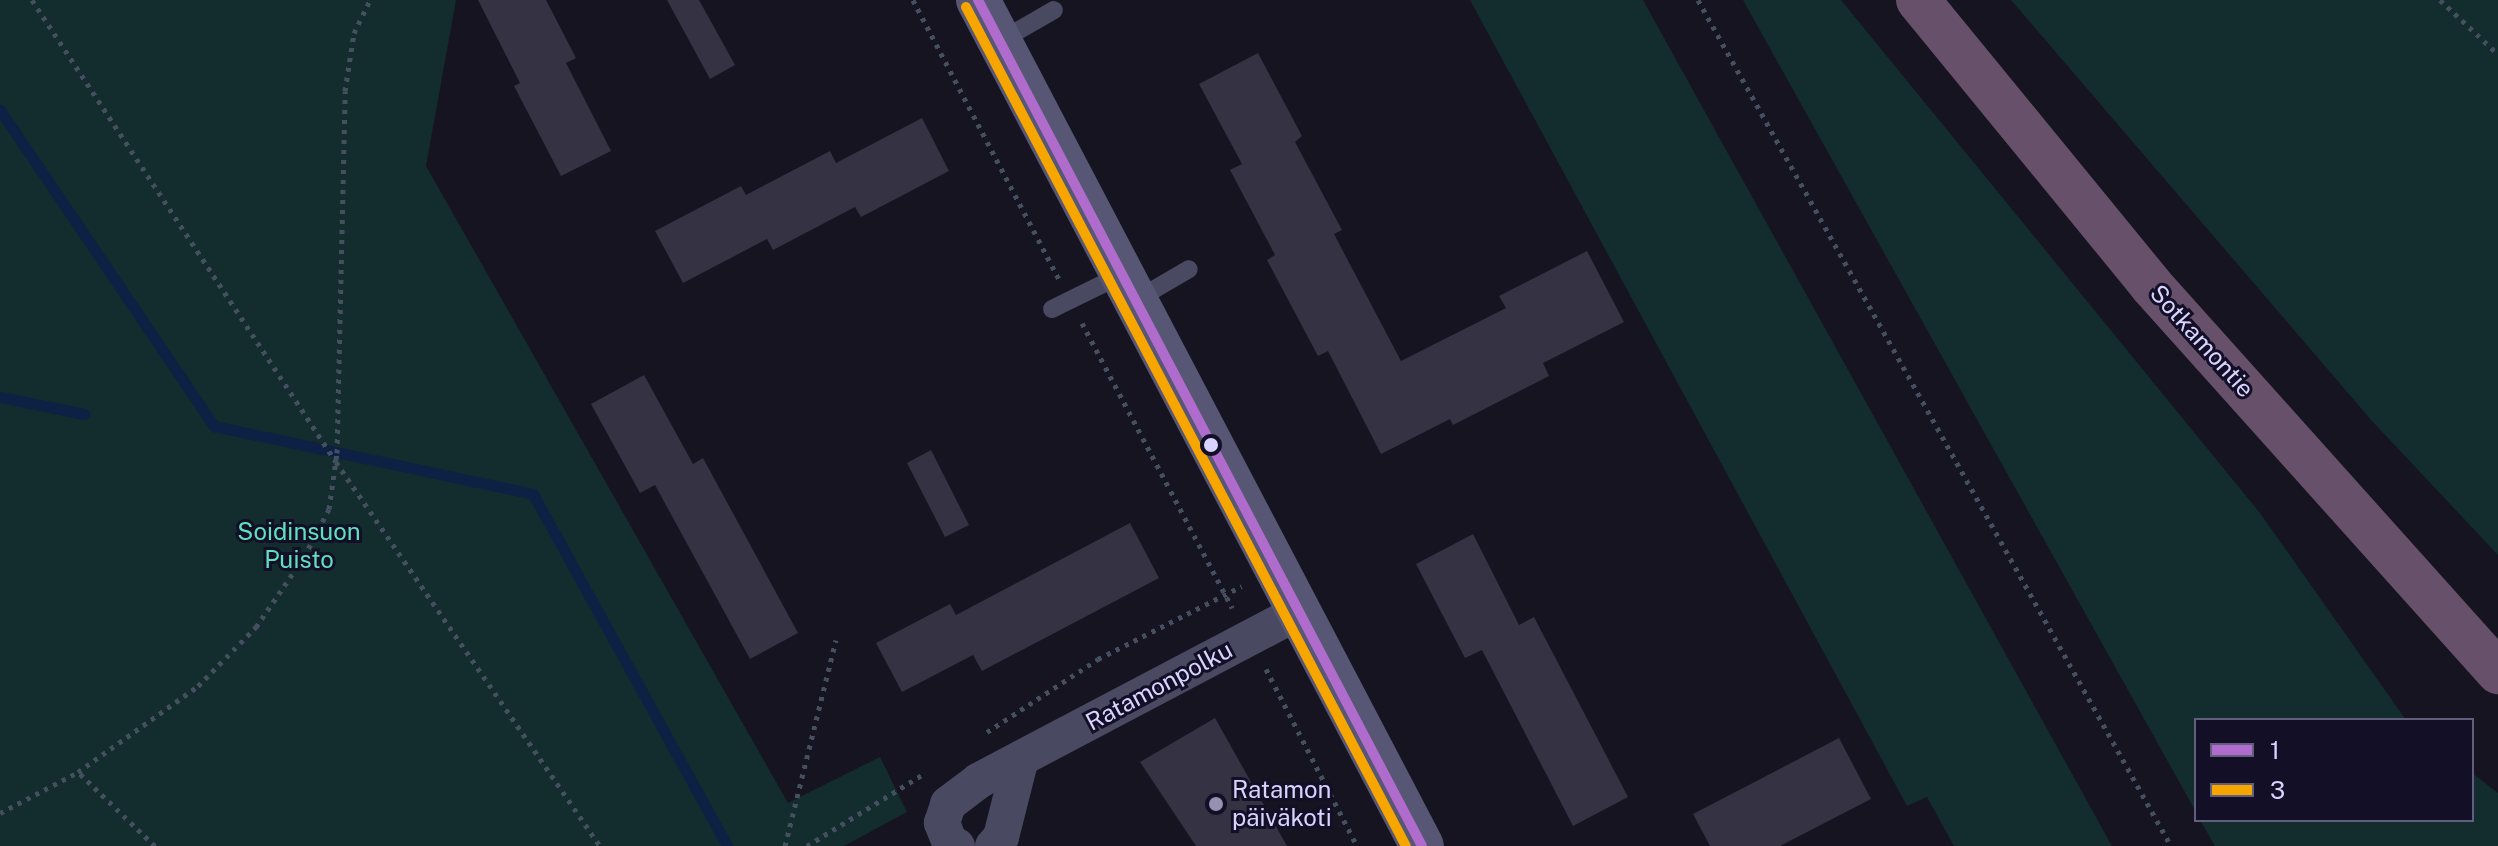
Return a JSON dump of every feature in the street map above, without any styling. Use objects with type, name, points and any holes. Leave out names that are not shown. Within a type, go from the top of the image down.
[{"type":"highway","name":"Sotkamontie","points":[[1918,0],[2151,285],[2498,672]]},
{"type":"street","points":[[978,0],[1422,846]]},
{"type":"street","name":"Ratamonpolku","points":[[957,846],[950,843],[942,823],[948,804],[978,781],[1298,612]]},
{"type":"street","points":[[993,846],[1001,837],[1021,758]]},
{"type":"lane","points":[[1000,41],[1054,10]]},
{"type":"lane","points":[[1052,309],[1070,300],[1130,287],[1189,269]]},
{"type":"path","points":[[32,0],[336,462],[600,846]]},
{"type":"path","points":[[0,813],[78,772],[198,686],[256,627],[304,557],[329,509],[336,462],[345,91],[354,33],[370,0]]},
{"type":"path","points":[[913,0],[1357,846]]},
{"type":"path","points":[[1698,0],[2171,846]]},
{"type":"path","points":[[2440,0],[2498,54]]},
{"type":"path","points":[[981,736],[1098,659],[1276,570]]},
{"type":"path","points":[[785,846],[836,640]]},
{"type":"path","points":[[807,846],[929,771]]},
{"type":"path","points":[[78,772],[155,846]]},
{"type":"green space","name":"Soidinsuon Puisto","points":[[0,0],[456,0],[426,166],[788,803],[880,757],[907,812],[844,846],[0,846]]},
{"type":"green space","points":[[1470,0],[1643,0],[2112,846],[1954,846],[1927,797],[1907,806]]},
{"type":"green space","points":[[1743,0],[1841,0],[2260,513],[2405,718],[2194,718],[2194,808]]},
{"type":"green space","points":[[2011,0],[2498,0],[2498,555],[2372,421]]},
{"type":"green space","points":[[2474,775],[2498,793],[2498,846],[2215,846],[2201,822],[2474,822]]},
{"type":"building","points":[[478,0],[546,0],[576,58],[566,63],[611,151],[561,176],[514,86],[520,83]]},
{"type":"building","points":[[667,0],[699,0],[735,65],[710,79]]},
{"type":"building","points":[[1258,53],[1302,136],[1295,142],[1342,230],[1334,234],[1401,361],[1506,308],[1499,296],[1587,251],[1624,322],[1543,363],[1549,376],[1453,425],[1450,419],[1381,454],[1328,351],[1318,356],[1267,260],[1275,255],[1230,170],[1242,164],[1199,84]]},
{"type":"building","points":[[922,118],[949,171],[861,217],[855,207],[773,250],[767,239],[683,283],[655,231],[741,186],[746,195],[830,151],[836,163]]},
{"type":"building","points":[[644,375],[693,464],[703,458],[798,633],[750,659],[655,485],[640,493],[591,404]]},
{"type":"building","points":[[931,450],[969,525],[945,537],[907,463]]},
{"type":"building","points":[[1130,523],[1159,578],[982,671],[973,655],[902,692],[876,643],[950,604],[956,615]]},
{"type":"building","points":[[1473,534],[1519,625],[1534,617],[1628,797],[1573,826],[1482,650],[1465,658],[1416,564]]},
{"type":"building","name":"Ratamon päiväkoti","points":[[1215,718],[1287,846],[1196,846],[1140,762]]},
{"type":"building","points":[[1839,738],[1871,799],[1780,846],[1710,846],[1693,814]]},
{"type":"waterway","points":[[0,110],[214,426],[533,494],[727,846]]},
{"type":"waterway","points":[[0,397],[84,414]]},
{"type":"transit line","name":"1","points":[[978,0],[1422,846]]},
{"type":"transit line","name":"3","points":[[966,7],[1406,846]]},
{"type":"place","name":"Ratamon päiväkoti","points":[[1216,804]]}]
